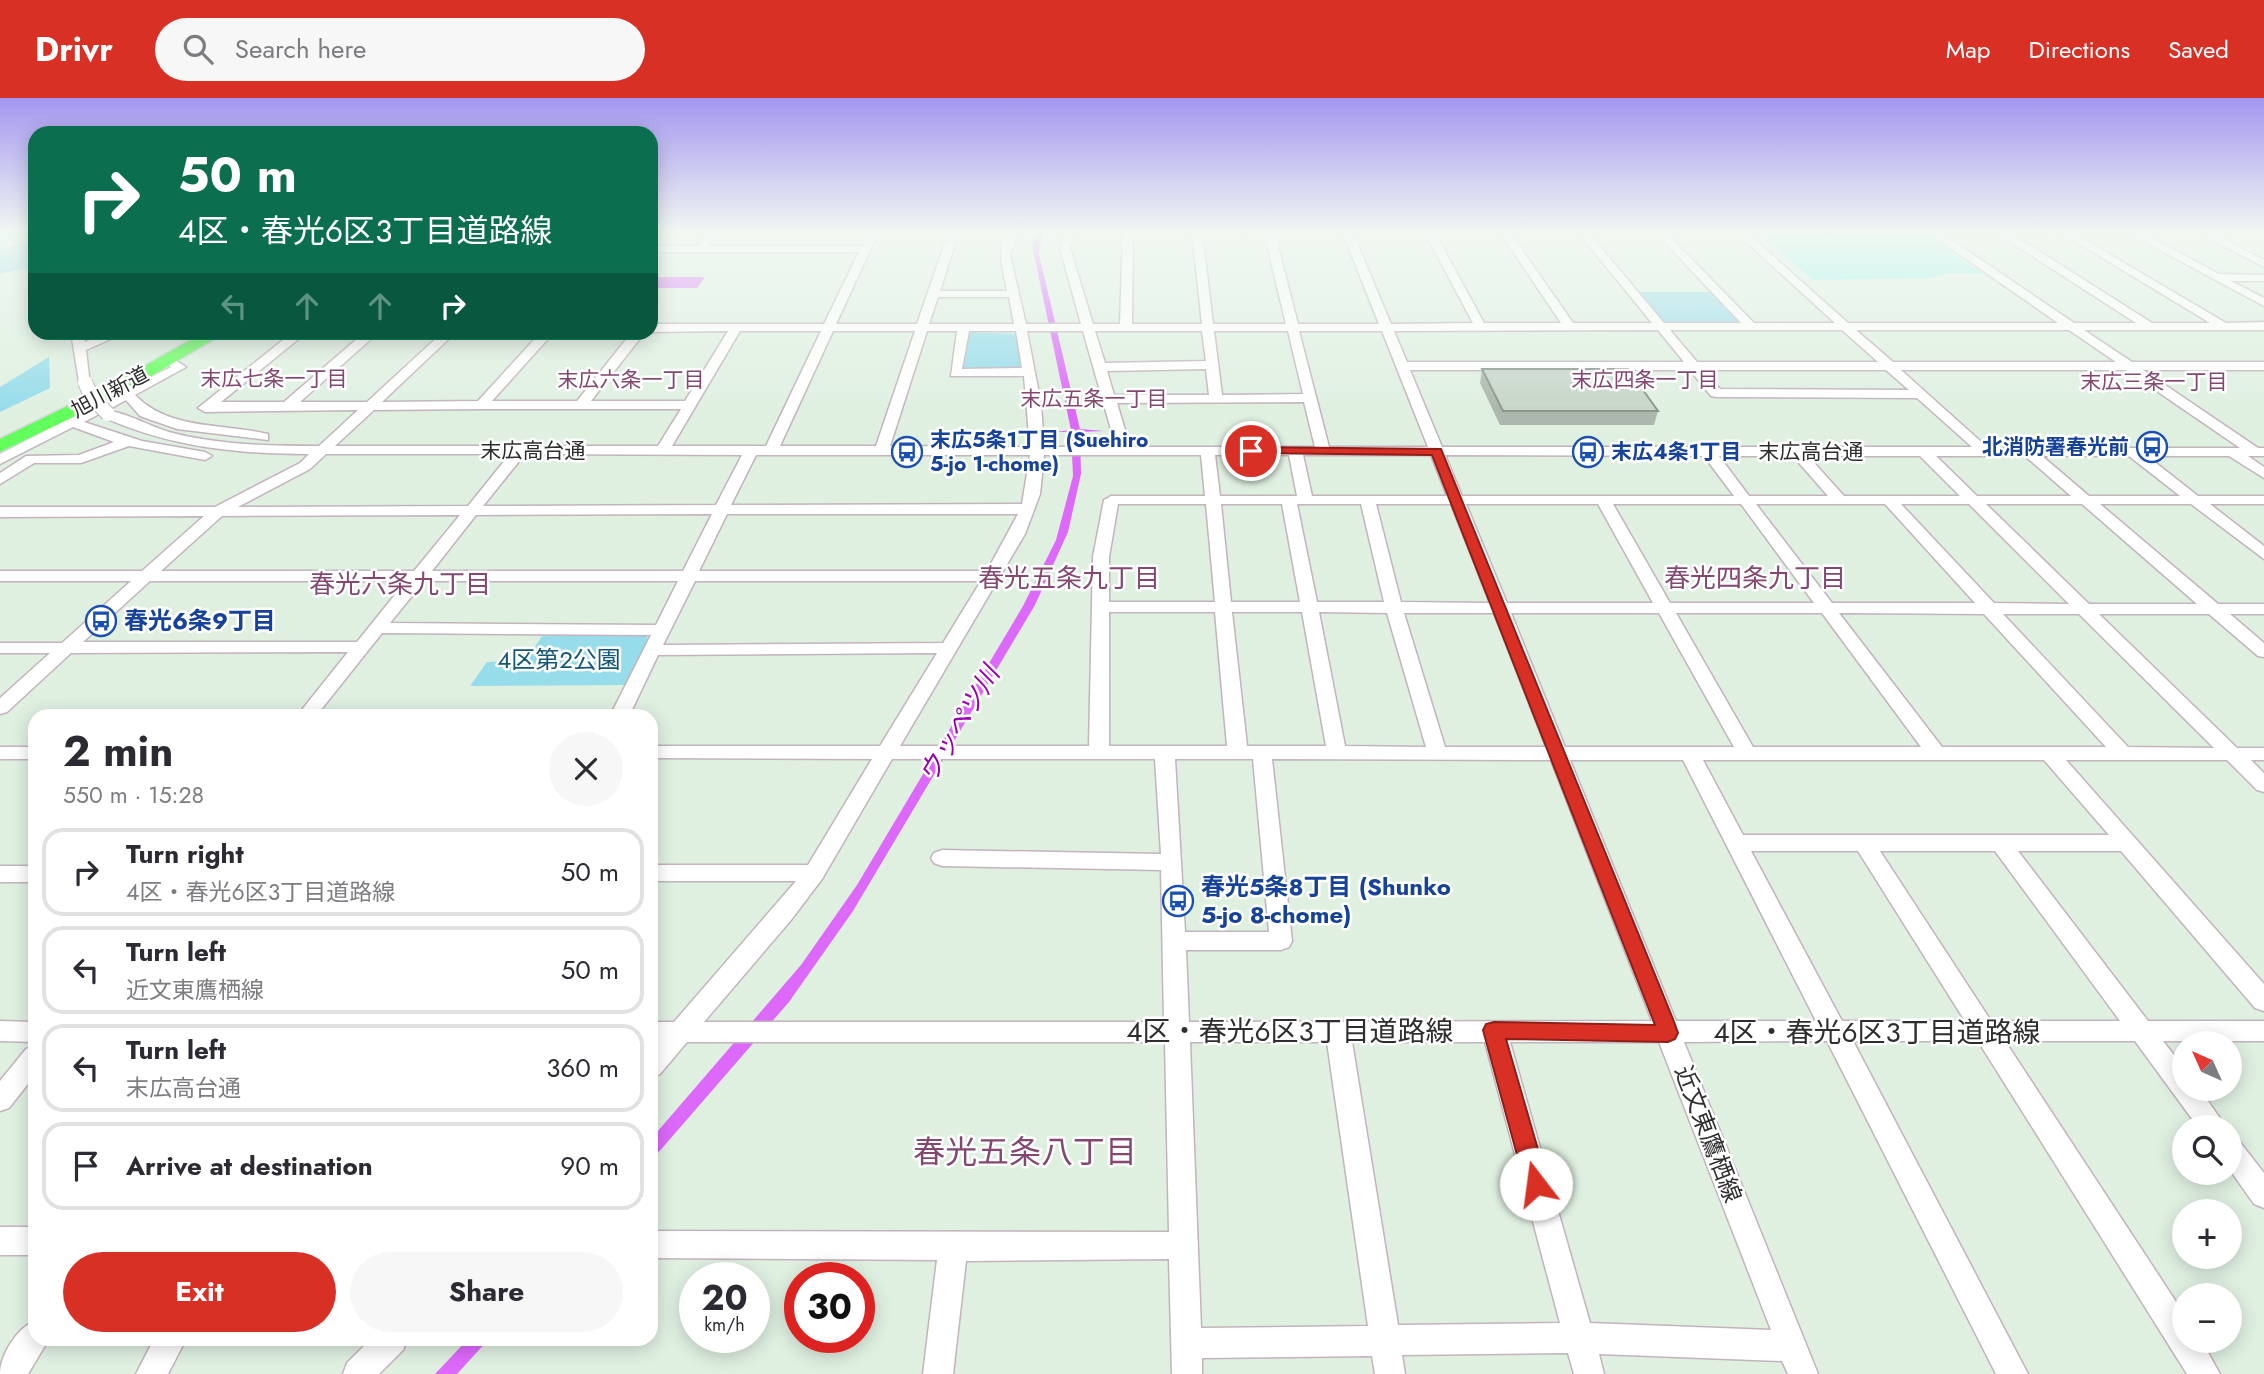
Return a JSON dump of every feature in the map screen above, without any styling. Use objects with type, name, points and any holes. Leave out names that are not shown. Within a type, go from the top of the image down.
[{"type":"highway","name":"旭川新道","points":[[0,434],[182,340]]},
{"type":"highway","name":"旭川新道","points":[[0,446],[204,340]]},
{"type":"street","points":[[771,451],[847,291]]},
{"type":"street","points":[[881,451],[934,291]]},
{"type":"street","points":[[658,1061],[695,1032],[814,873],[895,753],[949,648],[994,576],[1026,509],[1045,451],[1028,372],[1026,328],[1012,291]]},
{"type":"street","points":[[1074,291],[1081,328],[1099,367],[1124,451]]},
{"type":"street","points":[[1126,327],[1127,291]]},
{"type":"street","points":[[1203,291],[1216,399]]},
{"type":"street","points":[[1284,291],[1323,451]]},
{"type":"street","name":"近文東鷹栖線","points":[[1371,291],[1501,609],[1797,1360]]},
{"type":"street","points":[[1461,291],[1481,328]]},
{"type":"street","points":[[1545,291],[1570,328]]},
{"type":"street","points":[[1630,291],[1716,393],[1920,394]]},
{"type":"street","points":[[1716,291],[1752,328]]},
{"type":"street","points":[[1805,291],[1984,451]]},
{"type":"street","points":[[2019,291],[2259,452]]},
{"type":"street","points":[[2094,291],[2150,326]]},
{"type":"street","points":[[2165,291],[2225,326]]},
{"type":"street","points":[[2242,291],[2264,303]]},
{"type":"street","points":[[933,294],[1013,294]]},
{"type":"street","points":[[658,328],[2264,326]]},
{"type":"street","points":[[662,451],[736,328]]},
{"type":"street","points":[[964,328],[955,373],[1028,372]]},
{"type":"street","name":"末広高台通","points":[[78,340],[85,382],[92,396],[108,414],[132,426],[190,442],[242,448],[520,451],[2259,452]]},
{"type":"street","points":[[79,349],[101,340]]},
{"type":"street","points":[[182,426],[291,340]]},
{"type":"street","points":[[287,406],[364,340]]},
{"type":"street","points":[[0,708],[218,511],[305,466],[374,406],[442,340]]},
{"type":"street","points":[[481,406],[541,340]]},
{"type":"street","points":[[581,405],[633,340]]},
{"type":"street","points":[[0,460],[129,396],[180,367],[169,360]]},
{"type":"street","points":[[1099,367],[1211,365]]},
{"type":"street","points":[[1401,366],[2264,366]]},
{"type":"street","points":[[129,396],[145,413],[182,426],[280,439],[317,440],[327,449]]},
{"type":"street","points":[[1109,399],[1310,398]]},
{"type":"street","points":[[208,406],[688,405]]},
{"type":"street","points":[[74,423],[124,443],[157,451],[254,460],[296,458],[327,449]]},
{"type":"street","points":[[0,480],[31,459],[80,459],[124,443]]},
{"type":"street","points":[[311,709],[520,451]]},
{"type":"street","points":[[622,709],[751,451]]},
{"type":"street","points":[[1208,451],[1215,500],[1238,755]]},
{"type":"street","points":[[1295,451],[1308,608],[1337,754]]},
{"type":"street","points":[[2028,451],[2264,652]]},
{"type":"street","points":[[1708,452],[1936,753]]},
{"type":"street","points":[[1797,452],[1840,500]]},
{"type":"street","points":[[1923,452],[2264,785]]},
{"type":"street","points":[[2133,452],[2264,554]]},
{"type":"street","points":[[2232,452],[2264,474]]},
{"type":"street","points":[[1367,499],[1394,608],[1438,754]]},
{"type":"street","points":[[1099,753],[1101,558],[1111,500],[2264,500]]},
{"type":"street","points":[[1603,500],[1748,755]]},
{"type":"street","points":[[1889,500],[2123,754]]},
{"type":"street","points":[[0,512],[472,508],[721,511],[1026,509]]},
{"type":"street","points":[[0,576],[994,576]]},
{"type":"street","points":[[1100,607],[2264,609]]},
{"type":"street","points":[[376,628],[661,630]]},
{"type":"street","points":[[0,648],[360,647]]},
{"type":"street","points":[[652,650],[949,648]]},
{"type":"street","points":[[658,752],[1238,755],[2264,754]]},
{"type":"street","points":[[0,753],[28,753]]},
{"type":"street","points":[[1165,754],[1172,862],[1187,1374]]},
{"type":"street","points":[[1690,754],[2013,1374]]},
{"type":"street","points":[[2050,754],[2264,1002]]},
{"type":"street","points":[[1174,941],[1281,941],[1262,755]]},
{"type":"street","points":[[1863,842],[2205,1374]]},
{"type":"street","points":[[1736,844],[2127,842]]},
{"type":"street","points":[[2001,843],[2204,1115]]},
{"type":"street","points":[[942,858],[1172,862]]},
{"type":"street","points":[[658,873],[814,873]]},
{"type":"street","points":[[0,874],[28,874]]},
{"type":"street","name":"4区・春光6区3丁目道路線","points":[[658,1032],[824,1029],[1338,1032],[1494,1030],[1668,1033],[2264,1031]]},
{"type":"street","points":[[1494,1030],[1589,1374]]},
{"type":"street","points":[[0,1031],[28,1032]]},
{"type":"street","points":[[1338,1032],[1390,1374]]},
{"type":"street","points":[[0,1100],[28,1065]]},
{"type":"street","points":[[2242,1165],[2264,1195]]},
{"type":"street","points":[[0,1241],[28,1241]]},
{"type":"street","points":[[658,1244],[953,1247],[1184,1245]]},
{"type":"street","points":[[938,1374],[953,1247]]},
{"type":"street","points":[[1187,1343],[1385,1343],[1579,1338],[1797,1360]]},
{"type":"street","points":[[10,1374],[28,1346]]},
{"type":"street","points":[[151,1374],[168,1346]]},
{"type":"street","points":[[358,1374],[385,1346]]},
{"type":"green space","points":[[1640,292],[1713,292],[1743,324],[1666,324]]},
{"type":"green space","points":[[969,332],[1016,334],[1021,369],[959,368]]},
{"type":"green space","points":[[49,357],[50,388],[0,412],[0,387]]},
{"type":"green space","name":"4区第2公園","points":[[643,634],[649,639],[625,685],[470,686],[487,662],[527,660],[542,636]]},
{"type":"water","name":"ウッペツ川","points":[[1042,291],[1048,291],[1080,429],[1104,431],[1080,432],[1081,474],[1068,532],[1035,605],[853,911],[789,1002],[658,1153],[658,1131],[801,965],[857,885],[1023,606],[1056,540],[1073,476],[1071,432],[1055,432],[1071,430]]},
{"type":"water","points":[[461,1346],[483,1346],[457,1374],[435,1374]]},
{"type":"building","points":[[1482,369],[1628,369],[1658,411],[1503,411]]},
{"type":"place","name":"北消防署春光前","points":[[2152,447]]},
{"type":"place","name":"末広5条1丁目 (Suehiro 5-jo 1-chome)","points":[[907,452]]},
{"type":"place","name":"末広4条1丁目","points":[[1588,452]]},
{"type":"place","name":"春光6条9丁目","points":[[101,621]]},
{"type":"place","name":"春光5条8丁目 (Shunko 5-jo 8-chome)","points":[[1178,901]]},
{"type":"district","name":"末広七条一丁目","points":[[274,379]]},
{"type":"district","name":"末広六条一丁目","points":[[631,380]]},
{"type":"district","name":"末広四条一丁目","points":[[1645,380]]},
{"type":"district","name":"末広三条一丁目","points":[[2154,382]]},
{"type":"district","name":"末広五条一丁目","points":[[1094,399]]},
{"type":"district","name":"春光五条九丁目","points":[[1069,578]]},
{"type":"district","name":"春光四条九丁目","points":[[1755,578]]},
{"type":"district","name":"春光六条九丁目","points":[[400,584]]},
{"type":"district","name":"春光五条八丁目","points":[[1025,1152]]},
{"type":"route","points":[[1251,451],[1436,451],[1663,1019],[1668,1033],[1494,1030],[1536,1184]]}]
